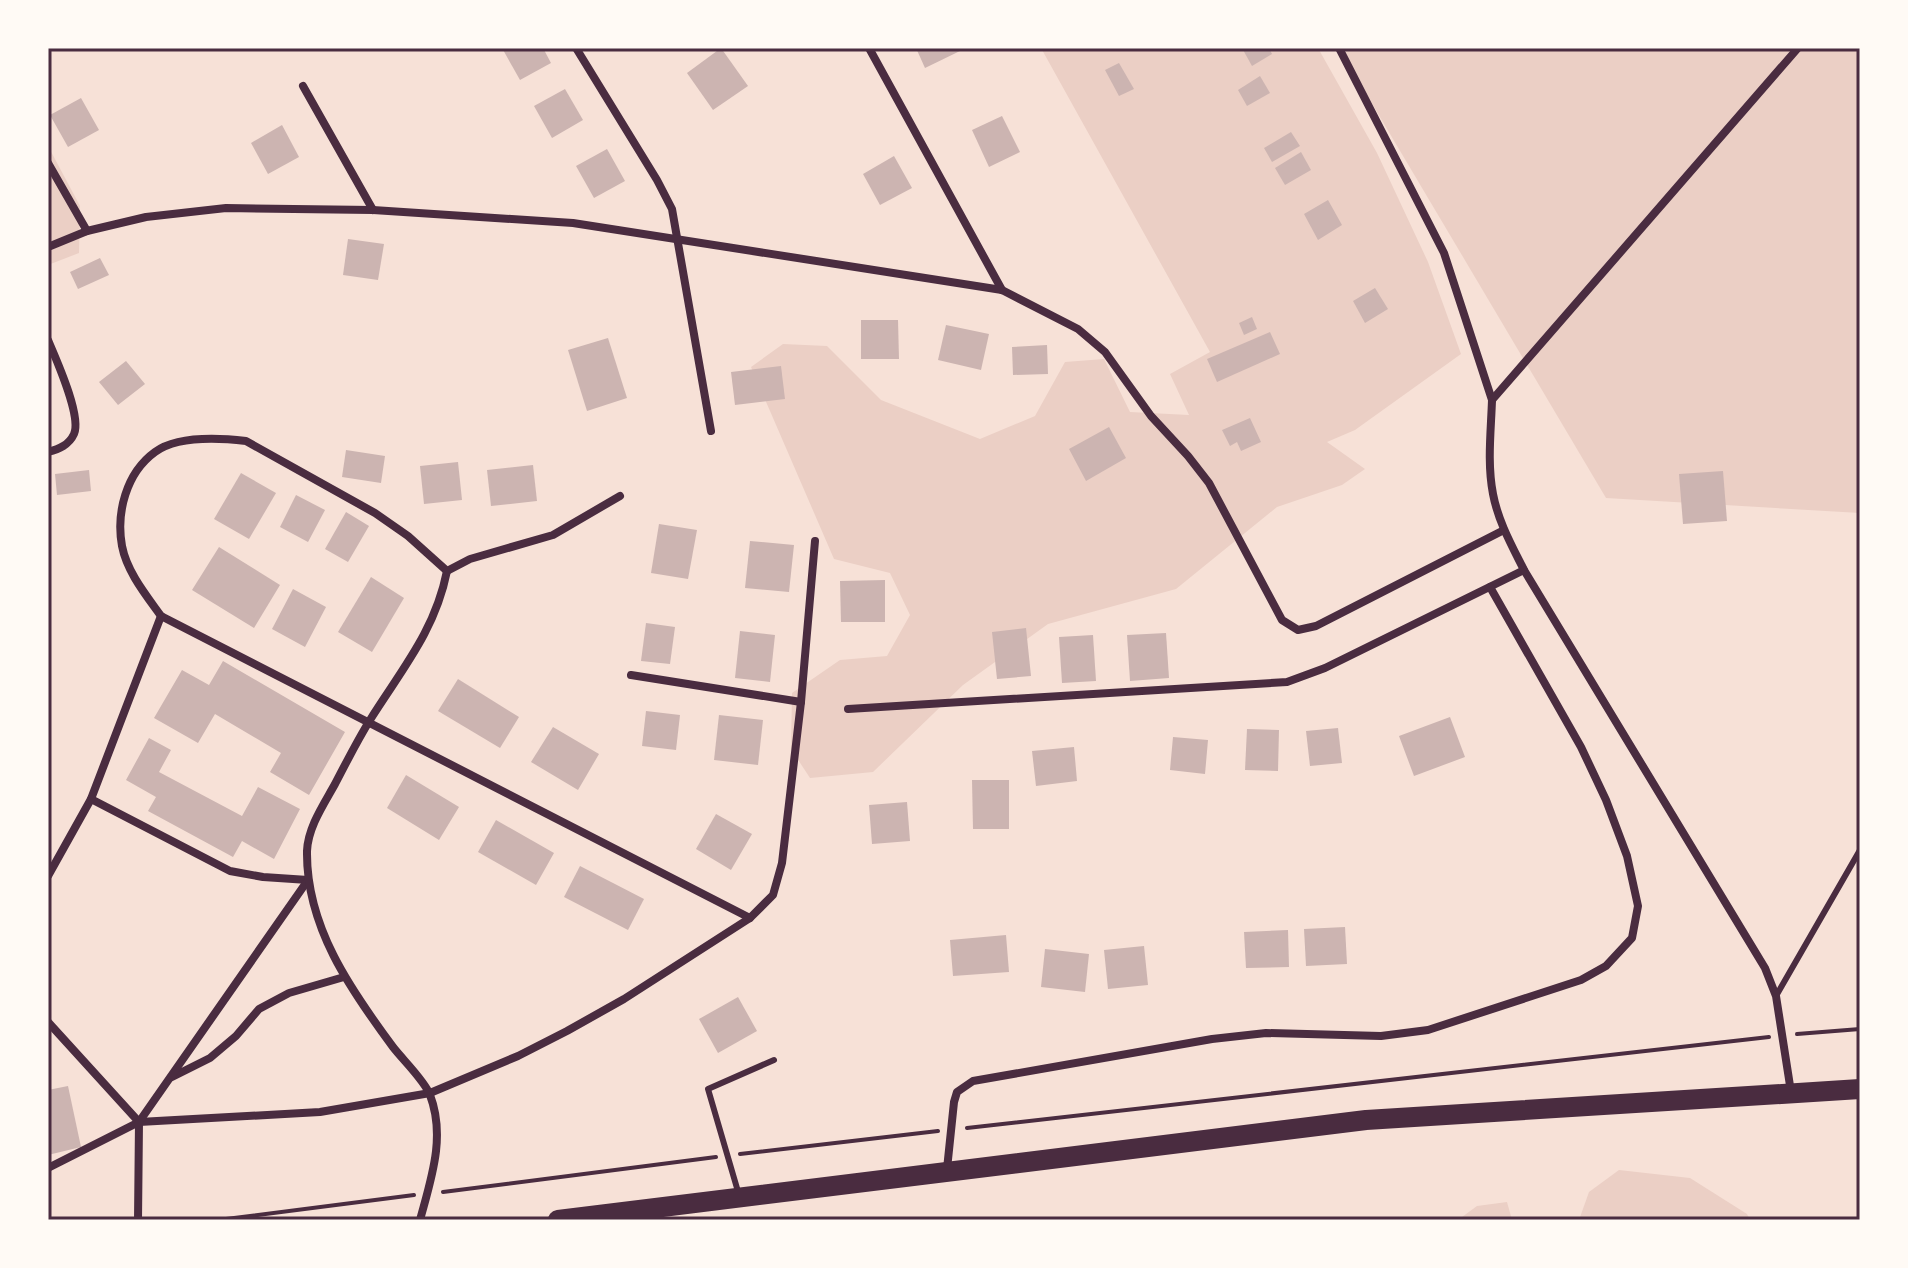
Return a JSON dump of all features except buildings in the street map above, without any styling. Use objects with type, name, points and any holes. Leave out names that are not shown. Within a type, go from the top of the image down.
[{"type":"main road","points":[[558,1220],[1366,1120],[1860,1089]]},
{"type":"street","points":[[576,48],[672,209],[711,431]]},
{"type":"street","points":[[869,48],[1002,290]]},
{"type":"street","points":[[1339,48],[1444,253],[1492,400],[1490,455],[1493,495],[1504,530],[1524,570],[1751,941],[1776,996],[1791,1093]]},
{"type":"street","points":[[1492,400],[1798,48]]},
{"type":"street","points":[[303,86],[373,210]]},
{"type":"street","points":[[48,163],[87,231]]},
{"type":"street","points":[[48,247],[87,231],[146,217],[226,208],[373,210],[573,223],[1002,290],[1078,329],[1105,352],[1151,416],[1209,483],[1282,620],[1298,630],[1316,626],[1504,530]]},
{"type":"street","points":[[48,340],[74,416],[75,432],[64,447],[48,452]]},
{"type":"street","points":[[447,571],[408,536],[375,513],[246,441],[222,438],[188,441],[156,452],[133,476],[119,513],[122,549],[139,586],[161,616],[750,918]]},
{"type":"street","points":[[447,571],[470,559],[553,535],[620,496]]},
{"type":"street","points":[[48,1168],[139,1122],[320,1112],[430,1093],[567,1031],[624,999],[750,918],[773,895],[782,863],[801,702],[815,541]]},
{"type":"street","points":[[848,709],[1287,682],[1325,668],[1524,570]]},
{"type":"street","points":[[420,1220],[438,1138],[430,1093],[344,977],[320,925],[308,880],[307,846],[317,815],[369,723],[429,630],[441,600],[447,571]]},
{"type":"street","points":[[947,1174],[957,1092],[973,1081],[1212,1039],[1266,1033],[1381,1036],[1428,1030],[1581,980],[1606,966],[1632,938],[1638,906],[1627,856],[1606,800],[1581,747],[1490,587]]},
{"type":"street","points":[[48,876],[91,799],[161,616]]},
{"type":"street","points":[[631,675],[801,702]]},
{"type":"street","points":[[91,799],[230,871],[308,880]]},
{"type":"street","points":[[138,1220],[139,1122],[308,880]]},
{"type":"street","points":[[170,1078],[210,1058],[236,1036],[259,1009],[289,993],[344,977]]},
{"type":"street","points":[[48,1022],[139,1122]]},
{"type":"lane","points":[[1776,996],[1860,850]]},
{"type":"lane","points":[[740,1198],[708,1089],[774,1060]]},
{"type":"path","points":[[218,1220],[727,1156],[1860,1029]]},
{"type":"shaded area","points":[[1041,48],[1318,48],[1377,153],[1428,262],[1461,354],[1355,430],[1327,442],[1365,469],[1342,485],[1277,507],[1176,589],[1048,624],[963,685],[873,772],[810,778],[791,749],[792,693],[840,660],[887,656],[910,615],[890,573],[834,559],[751,367],[783,344],[827,346],[881,400],[980,439],[1035,416],[1065,362],[1104,359],[1130,412],[1189,415],[1170,374],[1210,352]]},
{"type":"shaded area","points":[[1339,48],[1860,48],[1860,513],[1606,498]]},
{"type":"shaded area","points":[[48,146],[80,206],[79,253],[48,265]]},
{"type":"shaded area","points":[[1619,1170],[1690,1178],[1747,1214],[1750,1220],[1579,1220],[1589,1192]]},
{"type":"shaded area","points":[[1507,1202],[1512,1220],[1458,1220],[1477,1206]]}]
